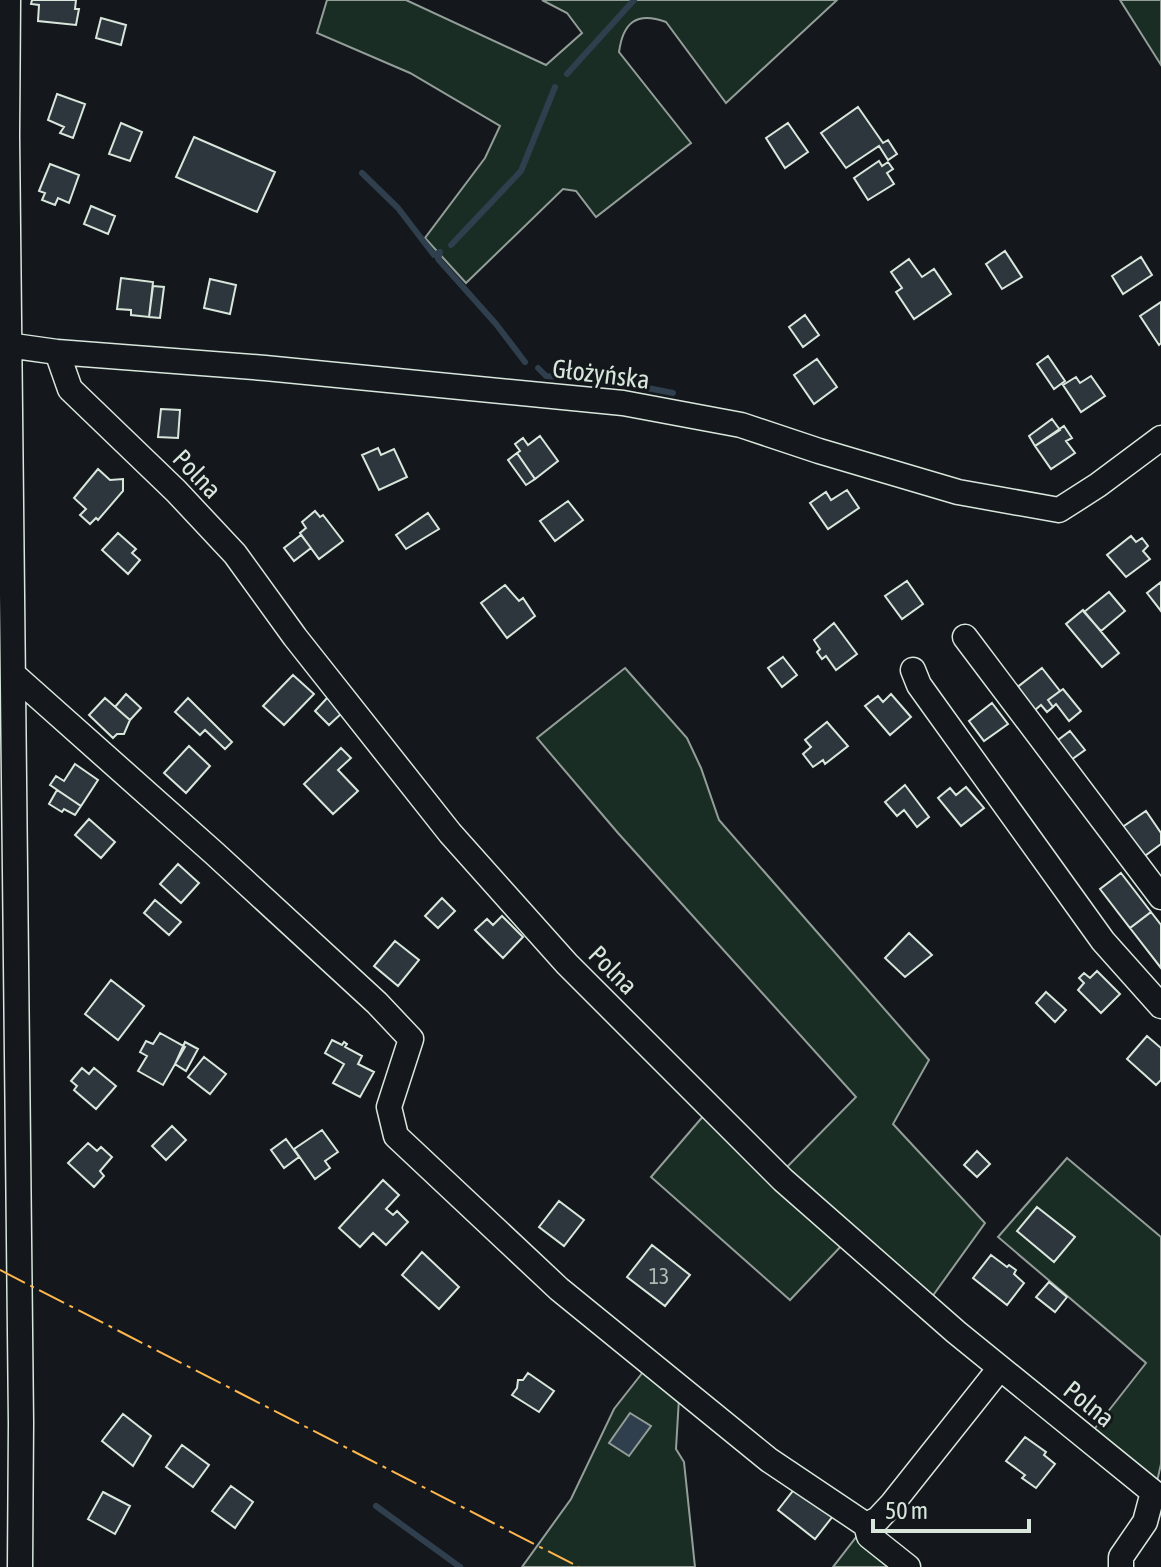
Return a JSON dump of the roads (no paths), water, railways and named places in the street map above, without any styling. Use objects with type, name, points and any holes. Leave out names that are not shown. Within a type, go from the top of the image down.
[{"type":"street","points":[[8,0],[5,344],[14,675],[9,1019],[10,1536],[20,1567]]},
{"type":"street","name":"Głożyńska","points":[[5,344],[57,352],[265,368],[623,403],[741,425],[958,492],[1059,510],[1161,438]]},
{"type":"street","name":"Polna","points":[[57,352],[70,389],[176,491],[235,554],[295,637],[450,833],[567,964],[783,1180],[1000,1368],[1153,1492],[1145,1522],[1121,1557],[1121,1567]]},
{"type":"street","points":[[965,637],[1161,897]]},
{"type":"street","points":[[913,670],[919,685],[1103,941],[1161,1006]]},
{"type":"street","points":[[14,675],[377,1003],[411,1039],[389,1107],[396,1136],[559,1289],[769,1460],[866,1525],[869,1536],[908,1567]]},
{"type":"street","points":[[866,1525],[878,1519],[892,1504],[1000,1368]]},
{"type":"water","points":[[630,1413],[651,1426],[629,1456],[609,1443]]},
{"type":"waterway","points":[[567,74],[634,0]]},
{"type":"waterway","points":[[451,245],[521,171],[555,87]]},
{"type":"waterway","points":[[362,173],[398,208],[434,255],[440,252],[438,259],[525,362]]},
{"type":"waterway","points":[[538,368],[546,376],[589,379]]},
{"type":"waterway","points":[[617,382],[673,393]]},
{"type":"waterway","points":[[376,1506],[460,1567]]}]
